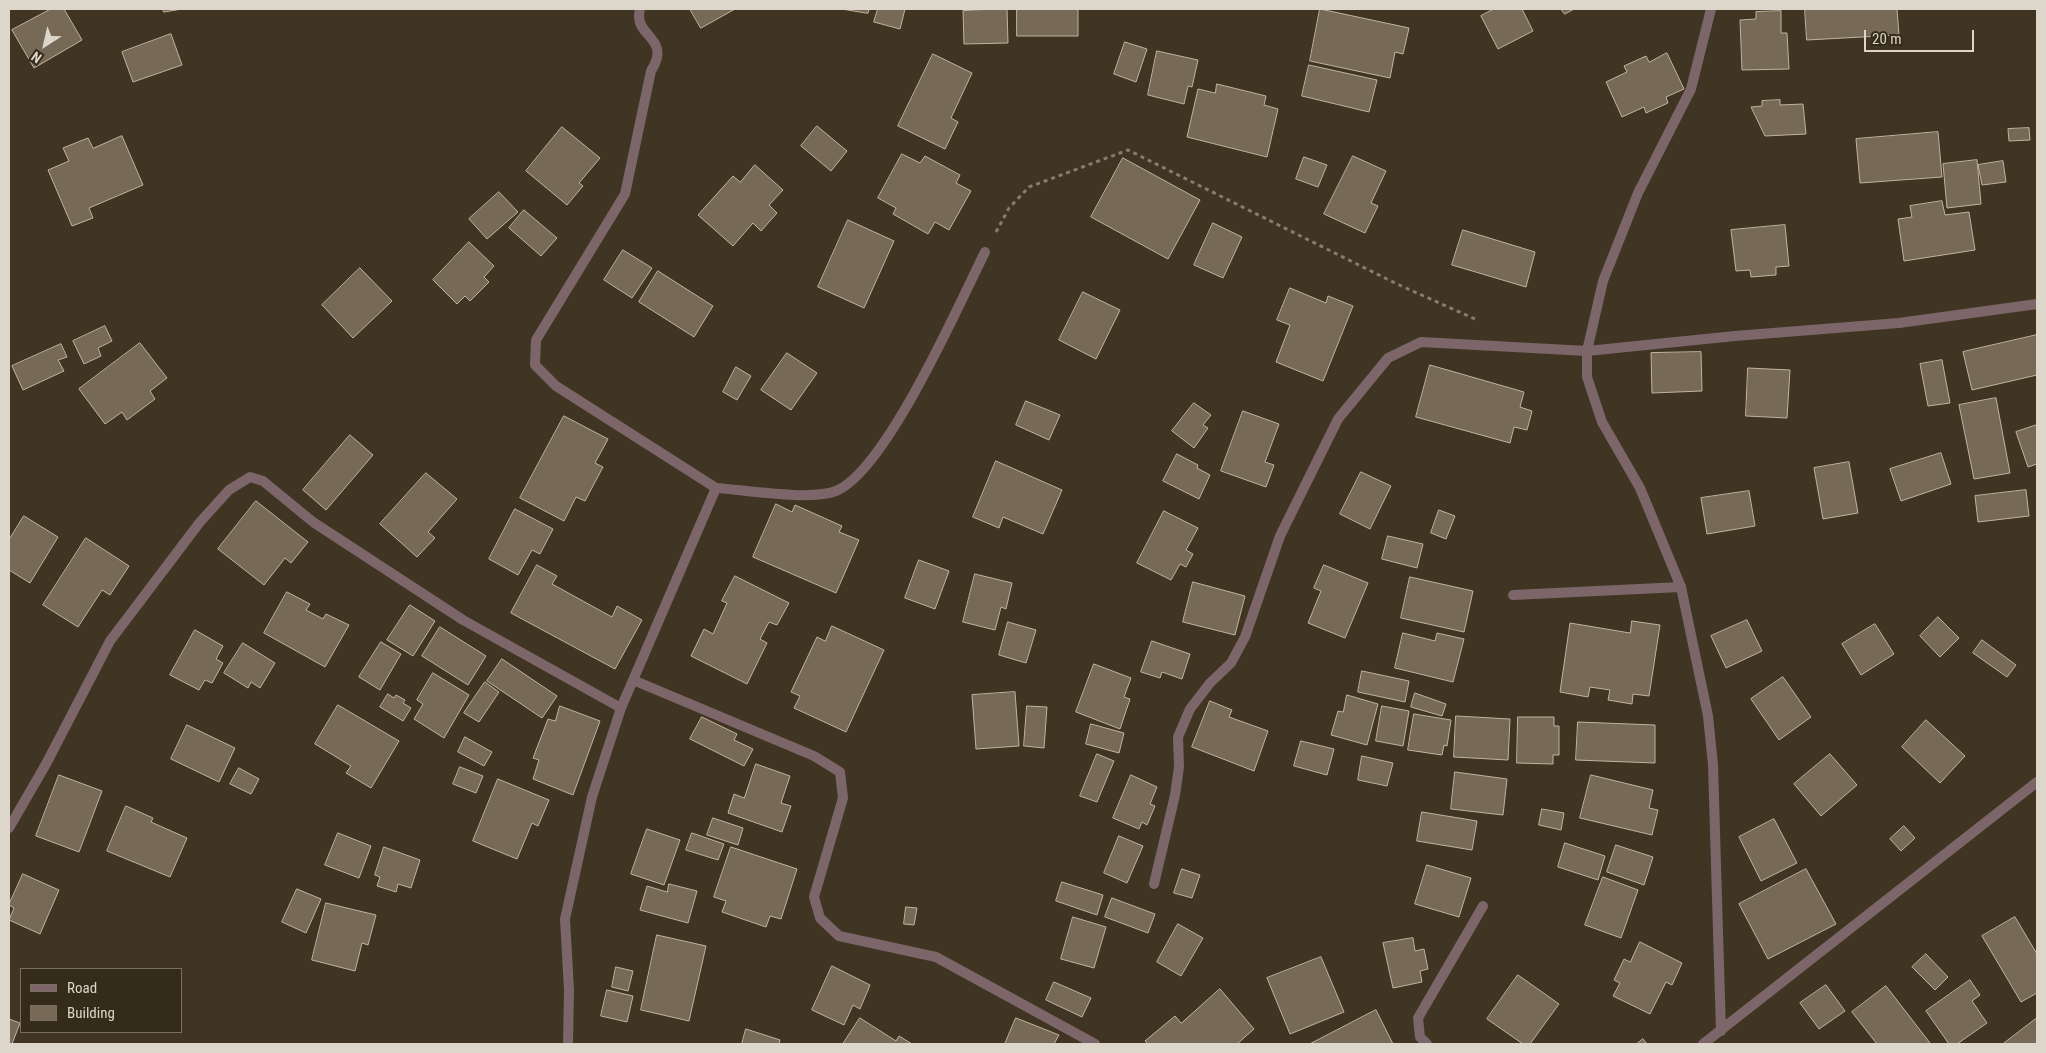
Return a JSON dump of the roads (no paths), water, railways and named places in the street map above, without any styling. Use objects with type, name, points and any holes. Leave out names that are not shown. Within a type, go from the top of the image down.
[{"type":"street","points":[[640,9],[639,23],[658,48],[658,59],[651,71],[625,194],[536,340],[535,365],[556,386],[716,488],[812,495],[836,491],[855,480],[874,458],[929,366],[984,252]]},
{"type":"street","points":[[1711,9],[1692,89],[1638,193],[1603,281],[1587,352],[1587,377],[1602,422],[1640,488],[1681,587],[1708,716],[1713,765],[1721,1031]]},
{"type":"street","points":[[1154,884],[1175,795],[1179,767],[1178,737],[1190,709],[1210,683],[1231,663],[1245,637],[1280,536],[1338,419],[1388,358],[1422,342],[1587,352],[1735,336],[1899,323],[2037,304]]},
{"type":"street","points":[[9,828],[46,764],[110,641],[200,522],[229,490],[250,477],[263,480],[313,522],[463,620],[621,708]]},
{"type":"street","points":[[568,1044],[569,990],[566,920],[592,797],[632,680],[716,488]]},
{"type":"street","points":[[1513,595],[1681,587]]},
{"type":"street","points":[[632,680],[814,756],[840,772],[843,798],[814,896],[820,918],[839,936],[936,957],[1095,1044]]},
{"type":"street","points":[[1703,1044],[2037,782]]},
{"type":"street","points":[[1427,1044],[1420,1037],[1418,1018],[1483,906]]}]
